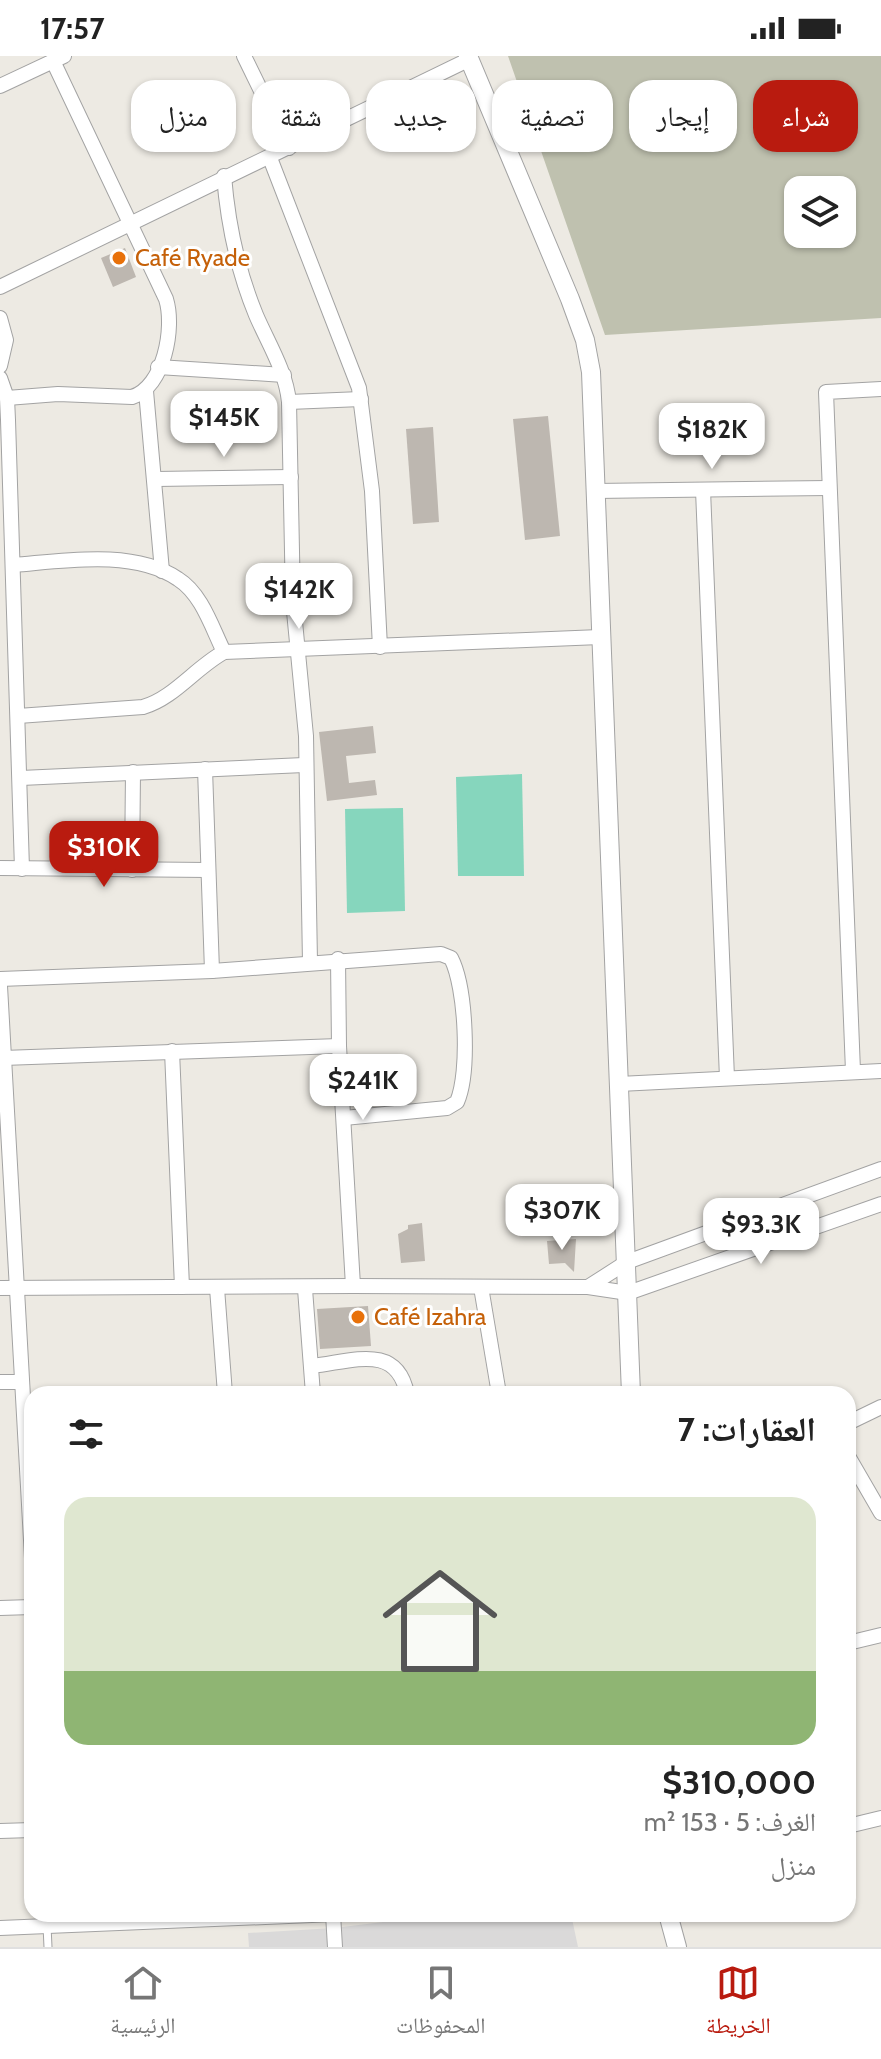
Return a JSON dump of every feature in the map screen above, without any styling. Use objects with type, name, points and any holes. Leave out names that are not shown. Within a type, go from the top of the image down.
[{"type":"street","points":[[244,56],[256,80]]},
{"type":"street","points":[[0,86],[58,58],[169,310],[169,334],[146,391],[162,571]]},
{"type":"street","points":[[350,118],[469,58],[585,340],[591,372],[631,1386]]},
{"type":"street","points":[[2,290],[224,176],[281,152]]},
{"type":"street","points":[[270,158],[350,362],[361,399],[372,491],[380,647]]},
{"type":"street","points":[[224,176],[227,214],[238,267],[284,375],[289,402],[296,651],[305,718],[310,962]]},
{"type":"street","points":[[0,318],[6,345],[0,366]]},
{"type":"street","points":[[158,367],[284,375]]},
{"type":"street","points":[[22,869],[18,716],[7,583],[14,565],[2,388],[132,397],[146,391]]},
{"type":"street","points":[[853,1071],[826,392],[881,389]]},
{"type":"street","points":[[289,402],[361,399]]},
{"type":"street","points":[[156,479],[291,477]]},
{"type":"street","points":[[595,491],[829,488]]},
{"type":"street","points":[[703,490],[727,1078]]},
{"type":"street","points":[[14,565],[88,560],[162,571],[180,580],[200,603],[224,652]]},
{"type":"street","points":[[18,716],[143,707],[157,703],[193,672],[224,652],[600,637]]},
{"type":"street","points":[[21,778],[304,765]]},
{"type":"street","points":[[205,769],[212,971]]},
{"type":"street","points":[[132,870],[133,772]]},
{"type":"street","points":[[0,868],[208,870]]},
{"type":"street","points":[[0,979],[212,971],[338,959],[441,954],[451,958],[460,981],[463,1025],[461,1093],[453,1106],[344,1118]]},
{"type":"street","points":[[338,959],[339,1046],[353,1286]]},
{"type":"street","points":[[0,986],[24,1408]]},
{"type":"street","points":[[3,1058],[339,1046]]},
{"type":"street","points":[[172,1051],[182,1287]]},
{"type":"street","points":[[619,1084],[881,1071]]},
{"type":"street","points":[[588,1287],[627,1262],[881,1169]]},
{"type":"street","points":[[0,1288],[588,1287],[628,1293],[881,1204]]},
{"type":"street","points":[[481,1287],[498,1386]]},
{"type":"street","points":[[217,1288],[224,1386]]},
{"type":"street","points":[[305,1289],[313,1386]]},
{"type":"street","points":[[312,1366],[381,1360],[395,1366],[403,1374],[405,1386]]},
{"type":"street","points":[[0,1382],[22,1382]]},
{"type":"street","points":[[856,1419],[881,1407]]},
{"type":"street","points":[[856,1470],[881,1513]]},
{"type":"street","points":[[0,1608],[24,1607]]},
{"type":"street","points":[[856,1641],[881,1635]]},
{"type":"street","points":[[856,1824],[881,1818]]},
{"type":"street","points":[[0,1831],[24,1830]]},
{"type":"street","points":[[0,1928],[34,1922]]},
{"type":"street","points":[[334,1922],[335,1947]]},
{"type":"street","points":[[670,1922],[677,1947]]},
{"type":"lane","points":[[46,1922],[48,1947]]},
{"type":"shaded area","points":[[508,56],[881,56],[881,318],[605,335],[541,152],[613,152],[613,80],[516,80]]},
{"type":"shaded area","points":[[383,1922],[573,1922],[578,1947],[249,1947],[248,1933]]},
{"type":"green space","points":[[522,774],[524,876],[458,876],[456,777]]},
{"type":"green space","points":[[403,808],[405,911],[347,913],[345,809]]},
{"type":"building","points":[[125,248],[136,277],[113,287],[101,258]]},
{"type":"building","points":[[548,416],[560,536],[525,540],[513,419]]},
{"type":"building","points":[[433,427],[439,522],[413,524],[406,429]]},
{"type":"building","points":[[373,726],[376,753],[346,756],[349,783],[375,780],[377,795],[327,801],[319,732]]},
{"type":"building","points":[[422,1223],[425,1261],[401,1263],[398,1234],[408,1229],[408,1225]]},
{"type":"building","points":[[576,1239],[574,1272],[565,1263],[549,1264],[547,1241]]},
{"type":"building","points":[[368,1306],[371,1346],[320,1349],[317,1309]]},
{"type":"place","name":"Café Ryade","points":[[119,258]]},
{"type":"place","name":"Café Izahra","points":[[358,1317]]}]
